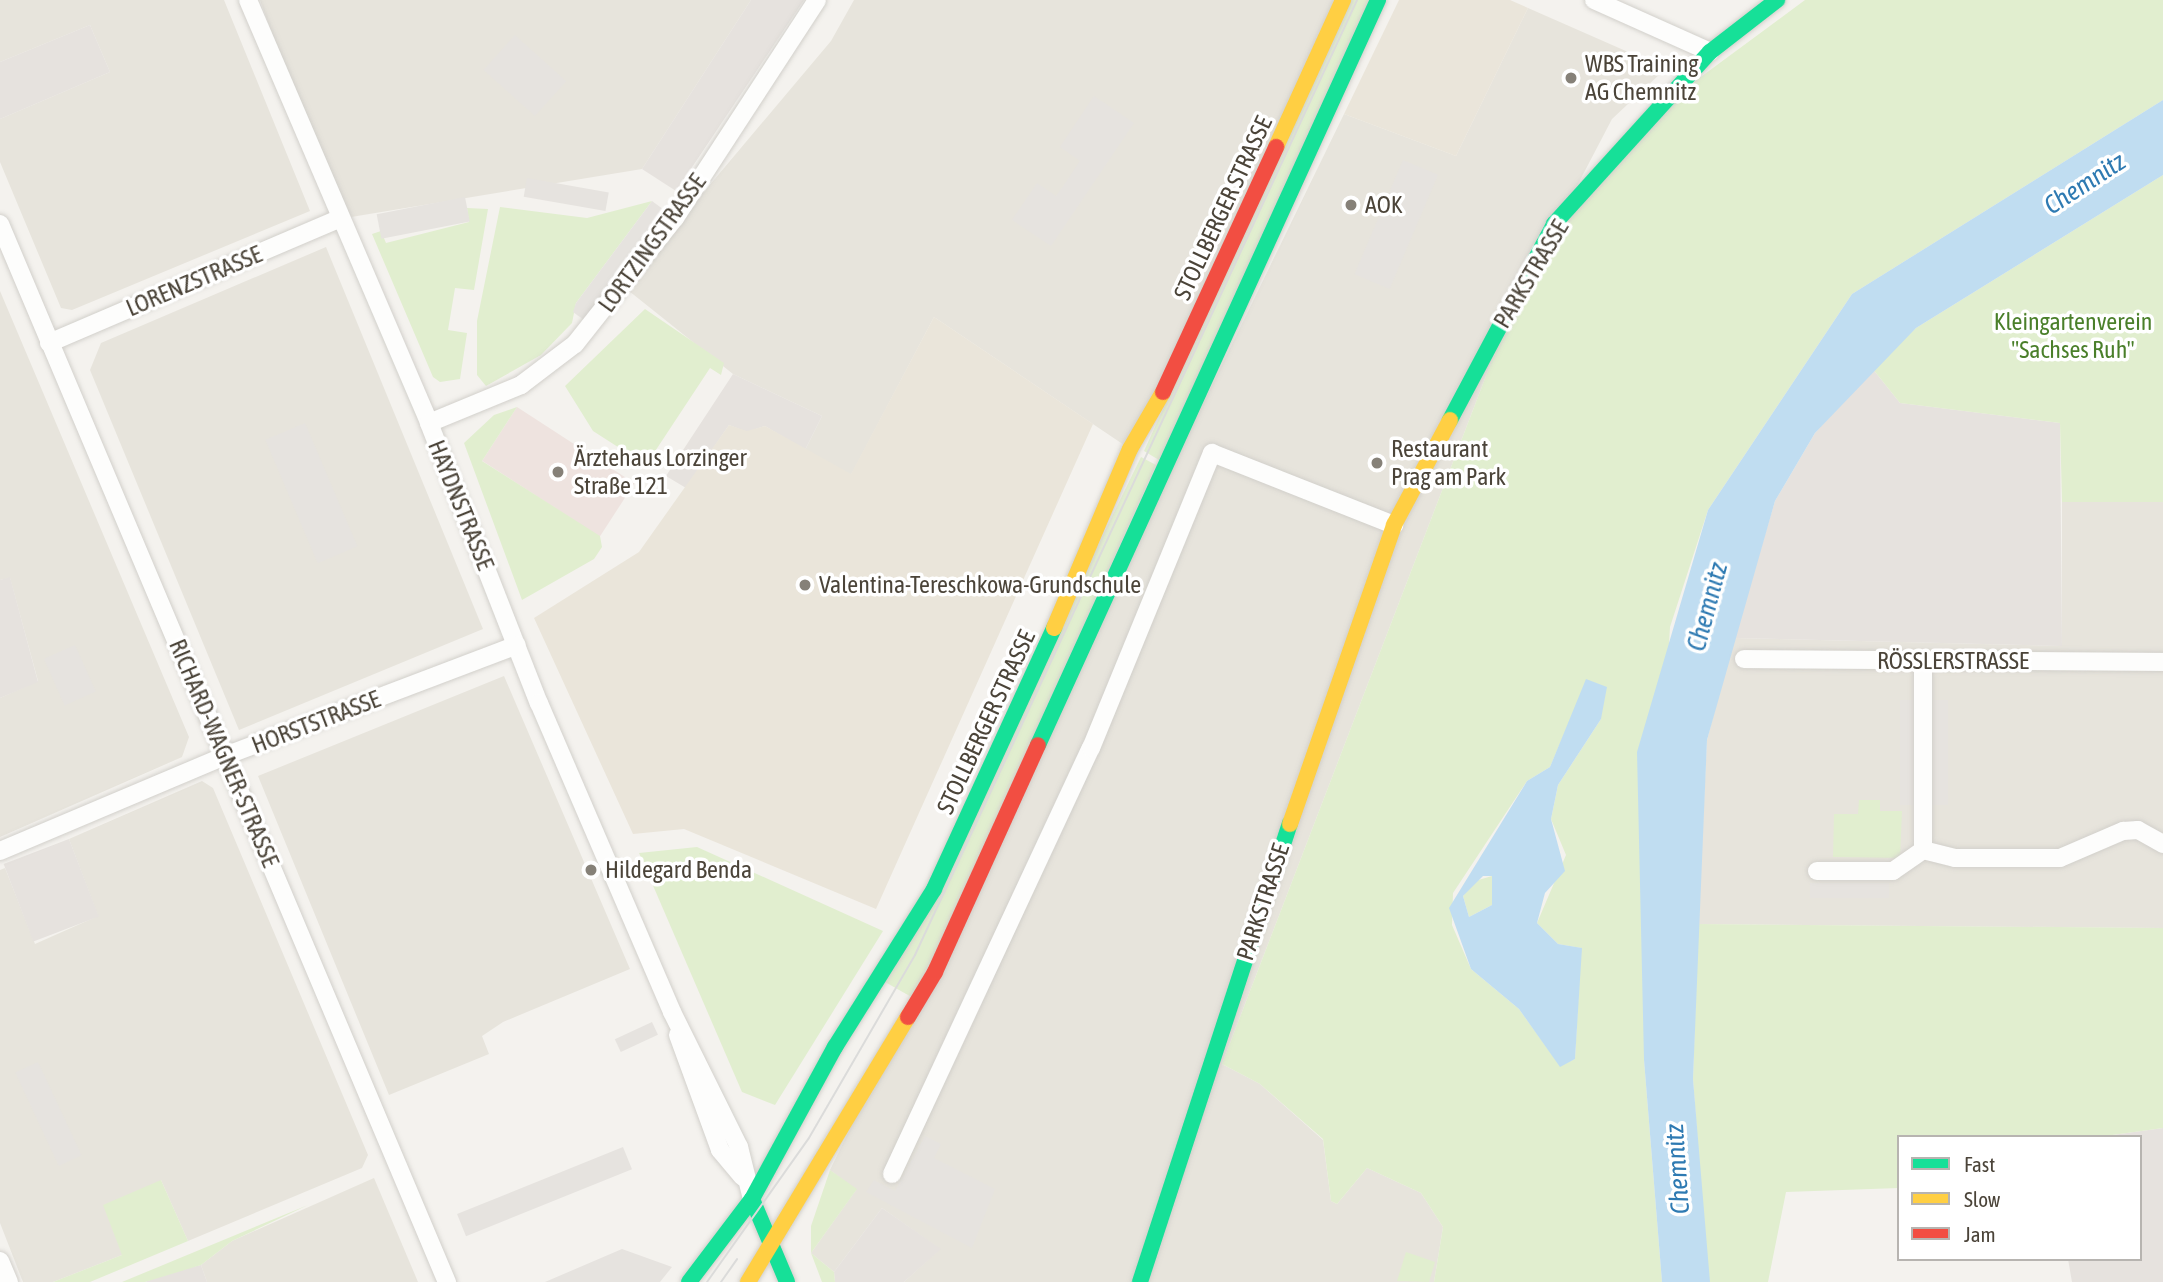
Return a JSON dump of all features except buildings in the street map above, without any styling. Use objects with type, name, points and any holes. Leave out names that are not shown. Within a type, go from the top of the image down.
[{"type":"main road","name":"STOLLBERGER STRASSE","points":[[689,1282],[752,1199],[835,1047],[934,890],[1130,449],[1164,391],[1343,0]]},
{"type":"main road","points":[[748,1282],[772,1249],[935,972],[1378,0]]},
{"type":"main road","name":"PARKSTRASSE","points":[[1140,1282],[1252,931],[1394,525],[1555,224],[1710,52],[1777,0]]},
{"type":"main road","name":"HAYDNSTRASSE","points":[[752,1199],[787,1282]]},
{"type":"street","name":"HAYDNSTRASSE","points":[[248,0],[339,219],[429,423],[517,645],[672,1012],[729,1124],[743,1177],[752,1199]]},
{"type":"street","name":"LORTZINGSTRASSE","points":[[429,423],[521,385],[575,344],[675,218],[817,0]]},
{"type":"street","points":[[1594,0],[1710,52]]},
{"type":"street","name":"LORENZSTRASSE","points":[[49,343],[339,219]]},
{"type":"street","name":"RICHARD-WAGNER-STRASSE","points":[[0,224],[447,1282]]},
{"type":"street","points":[[892,1174],[1091,748],[1212,453],[1394,525]]},
{"type":"street","name":"HORSTSTRASSE","points":[[0,852],[225,756],[517,645]]},
{"type":"street","name":"RÖSSLERSTRASSE","points":[[1744,659],[2163,662]]},
{"type":"street","points":[[1923,660],[1923,850]]},
{"type":"street","points":[[1817,871],[1893,871],[1923,850],[1955,858],[2060,858],[2123,831],[2163,844]]},
{"type":"street","points":[[0,1261],[9,1282]]},
{"type":"shaded area","points":[[0,0],[224,0],[310,211],[72,310],[61,308],[0,162],[0,119],[110,72],[90,25],[0,62]]},
{"type":"shaded area","points":[[260,0],[751,0],[642,169],[339,219]]},
{"type":"shaded area","points":[[751,0],[804,0],[676,191],[642,169]]},
{"type":"shaded area","points":[[854,0],[1336,0],[1130,449],[934,317],[851,475],[805,450],[822,416],[733,374],[624,287],[831,41]]},
{"type":"shaded area","points":[[1399,0],[1510,0],[1528,8],[1456,156],[1344,114]]},
{"type":"shaded area","points":[[1528,8],[1660,66],[1661,73],[1612,119],[1566,207],[1537,243],[1222,1064],[1260,1084],[1323,1140],[1331,1201],[1337,1204],[1367,1168],[1421,1193],[1443,1227],[1434,1282],[904,1282],[940,1249],[882,1208],[834,1272],[811,1253],[856,1190],[830,1170],[1344,114],[1456,156]]},
{"type":"shaded area","points":[[90,25],[110,72],[0,119],[0,62]]},
{"type":"shaded area","points":[[515,35],[566,81],[535,116],[484,70]]},
{"type":"shaded area","points":[[1094,96],[1134,123],[1051,246],[1012,220],[1037,183],[1056,196],[1080,161],[1060,147]]},
{"type":"shaded area","points":[[1403,160],[1438,175],[1390,289],[1355,274]]},
{"type":"shaded area","points":[[527,178],[609,192],[605,211],[524,197]]},
{"type":"shaded area","points":[[465,197],[470,222],[381,239],[377,214]]},
{"type":"shaded area","points":[[652,201],[675,218],[591,325],[573,312],[576,303]]},
{"type":"shaded area","points":[[326,247],[483,629],[239,730],[90,370],[101,343]]},
{"type":"shaded area","points":[[0,291],[189,737],[182,757],[0,837],[0,698],[38,681],[10,578],[0,580]]},
{"type":"shaded area","name":"Valentina-Tereschkowa-Grundschule","points":[[934,317],[1093,424],[876,909],[684,829],[633,834],[534,618],[639,552],[729,425],[747,431],[765,426],[851,474]]},
{"type":"shaded area","points":[[1872,368],[1900,403],[2060,423],[2062,646],[1734,638],[1775,501],[1815,433]]},
{"type":"shaded area","points":[[733,374],[822,416],[805,450],[765,426],[747,432],[729,425],[686,488],[666,476]]},
{"type":"shaded area","name":"Ärztehaus Lorzinger Straße 121","points":[[517,407],[634,483],[600,537],[482,461]]},
{"type":"shaded area","points":[[305,423],[357,546],[318,563],[265,440]]},
{"type":"shaded area","points":[[2062,502],[2163,502],[2163,928],[1698,924],[1707,740],[1734,638],[2062,646]]},
{"type":"shaded area","points":[[10,577],[38,682],[0,698],[0,580]]},
{"type":"shaded area","points":[[75,645],[96,692],[65,705],[44,659]]},
{"type":"shaded area","points":[[504,676],[630,969],[503,1022],[482,1036],[489,1054],[389,1095],[258,776]]},
{"type":"shaded area","points":[[1900,700],[1948,700],[1948,805],[1900,805]]},
{"type":"shaded area","points":[[202,781],[213,788],[368,1155],[362,1168],[188,1241],[161,1180],[122,1255],[53,1282],[23,1282],[0,1223],[0,870],[5,868],[35,944],[98,916],[69,839]]},
{"type":"shaded area","points":[[69,839],[99,916],[33,942],[4,864]]},
{"type":"shaded area","points":[[1810,883],[1889,883],[1889,898],[1810,898]]},
{"type":"shaded area","points":[[652,1022],[658,1035],[621,1052],[615,1039]]},
{"type":"shaded area","points":[[38,1062],[82,1155],[59,1166],[15,1073]]},
{"type":"shaded area","points":[[2163,1128],[2163,1282],[2072,1282],[2068,1261],[2142,1261],[2142,1135],[2112,1135]]},
{"type":"shaded area","points":[[925,1136],[941,1144],[934,1158],[995,1189],[972,1248],[866,1192],[874,1180],[895,1191]]},
{"type":"shaded area","points":[[623,1147],[632,1169],[466,1236],[457,1214]]},
{"type":"shaded area","points":[[374,1178],[418,1282],[207,1282],[201,1265],[232,1241]]},
{"type":"shaded area","points":[[882,1208],[941,1249],[904,1282],[835,1282],[834,1272]]},
{"type":"shaded area","points":[[622,1249],[672,1267],[660,1282],[545,1282]]},
{"type":"shaded area","points":[[201,1265],[207,1282],[145,1282],[170,1272]]},
{"type":"green space","points":[[1349,0],[1373,0],[1159,460],[1144,451]]},
{"type":"green space","points":[[1805,0],[2163,0],[2163,100],[1852,294],[1708,510],[1670,627],[1644,1060],[1662,1282],[1434,1282],[1443,1227],[1421,1193],[1367,1168],[1337,1204],[1331,1201],[1323,1139],[1260,1084],[1222,1064],[1537,243],[1633,127]],"holes":[[[1587,680],[1601,719],[1558,785],[1551,819],[1566,855],[1537,923],[1558,944],[1581,948],[1575,1059],[1560,1066],[1519,1009],[1471,969],[1452,925],[1453,893],[1527,781],[1550,767]]]},
{"type":"green space","name":"Kleingartenverein \"Sachses Ruh\"","points":[[2163,175],[2163,502],[2062,502],[2060,423],[1900,403],[1872,368],[1916,328]]},
{"type":"green space","points":[[652,201],[576,303],[572,323],[541,355],[486,386],[477,375],[477,321],[500,207],[587,218]]},
{"type":"green space","points":[[467,208],[488,209],[474,290],[455,288],[448,330],[467,333],[460,379],[440,382],[433,377],[372,234],[381,231],[386,243],[469,222]]},
{"type":"green space","points":[[645,309],[724,363],[721,375],[710,368],[646,465],[593,431],[565,386]]},
{"type":"green space","points":[[517,407],[482,461],[600,536],[602,547],[594,559],[522,600],[464,443],[494,415]]},
{"type":"green space","points":[[1141,457],[1156,465],[915,999],[885,982]]},
{"type":"green space","points":[[1859,800],[1880,800],[1880,811],[1902,811],[1900,858],[1833,857],[1834,814],[1858,814]]},
{"type":"green space","points":[[697,847],[883,931],[775,1105],[742,1092],[639,853]]},
{"type":"green space","points":[[1492,876],[1492,905],[1469,917],[1463,896],[1475,881]]},
{"type":"green space","points":[[1698,924],[2163,928],[2163,1128],[2112,1135],[1897,1135],[1897,1188],[1786,1192],[1768,1282],[1708,1282],[1693,1079]]},
{"type":"green space","points":[[830,1170],[857,1189],[811,1253],[811,1226]]},
{"type":"green space","points":[[161,1180],[188,1241],[90,1282],[53,1282],[122,1255],[103,1205]]},
{"type":"green space","points":[[308,1205],[232,1241],[201,1265],[145,1282],[122,1282]]},
{"type":"green space","points":[[1406,1252],[1435,1262],[1429,1282],[1397,1281]]},
{"type":"green space","points":[[811,1253],[834,1272],[835,1282],[822,1282]]},
{"type":"water","name":"Chemnitz","points":[[2163,100],[2163,175],[1916,328],[1815,433],[1775,501],[1707,740],[1693,1079],[1710,1282],[1662,1282],[1644,1060],[1637,752],[1708,510],[1852,294]]},
{"type":"water","points":[[1586,679],[1607,687],[1601,719],[1558,785],[1551,819],[1565,871],[1545,893],[1537,923],[1558,944],[1582,948],[1575,1059],[1560,1067],[1519,1009],[1471,969],[1449,908],[1527,781],[1550,767]],"holes":[[[1483,876],[1492,876],[1492,905],[1469,917],[1463,896]]]},
{"type":"tram line","points":[[707,1282],[809,1138],[915,955],[1357,0]]},
{"type":"tram line","points":[[721,1282],[737,1259]]},
{"type":"traffic: fast","points":[[1038,745],[1378,0]]},
{"type":"traffic: fast","points":[[1450,420],[1554,224],[1710,52],[1777,0]]},
{"type":"traffic: fast","points":[[689,1282],[752,1199],[835,1047],[934,889],[1054,628]]},
{"type":"traffic: fast","points":[[1140,1282],[1290,824]]},
{"type":"traffic: fast","points":[[752,1199],[787,1282]]},
{"type":"traffic: slow","points":[[1276,147],[1343,0]]},
{"type":"traffic: slow","points":[[1054,628],[1130,449],[1163,392]]},
{"type":"traffic: slow","points":[[1290,824],[1394,525],[1450,420]]},
{"type":"traffic: slow","points":[[748,1282],[908,1017]]},
{"type":"traffic: jam","points":[[1163,392],[1276,147]]},
{"type":"traffic: jam","points":[[908,1017],[935,972],[1038,745]]},
{"type":"place","name":"WBS Training AG Chemnitz","points":[[1571,78]]},
{"type":"place","name":"AOK","points":[[1351,205]]},
{"type":"place","name":"Restaurant Prag am Park","points":[[1377,463]]},
{"type":"place","name":"Ärztehaus Lorzinger Straße 121","points":[[558,472]]},
{"type":"place","name":"Valentina-Tereschkowa-Grundschule","points":[[805,585]]},
{"type":"place","name":"Hildegard Benda","points":[[591,870]]}]
